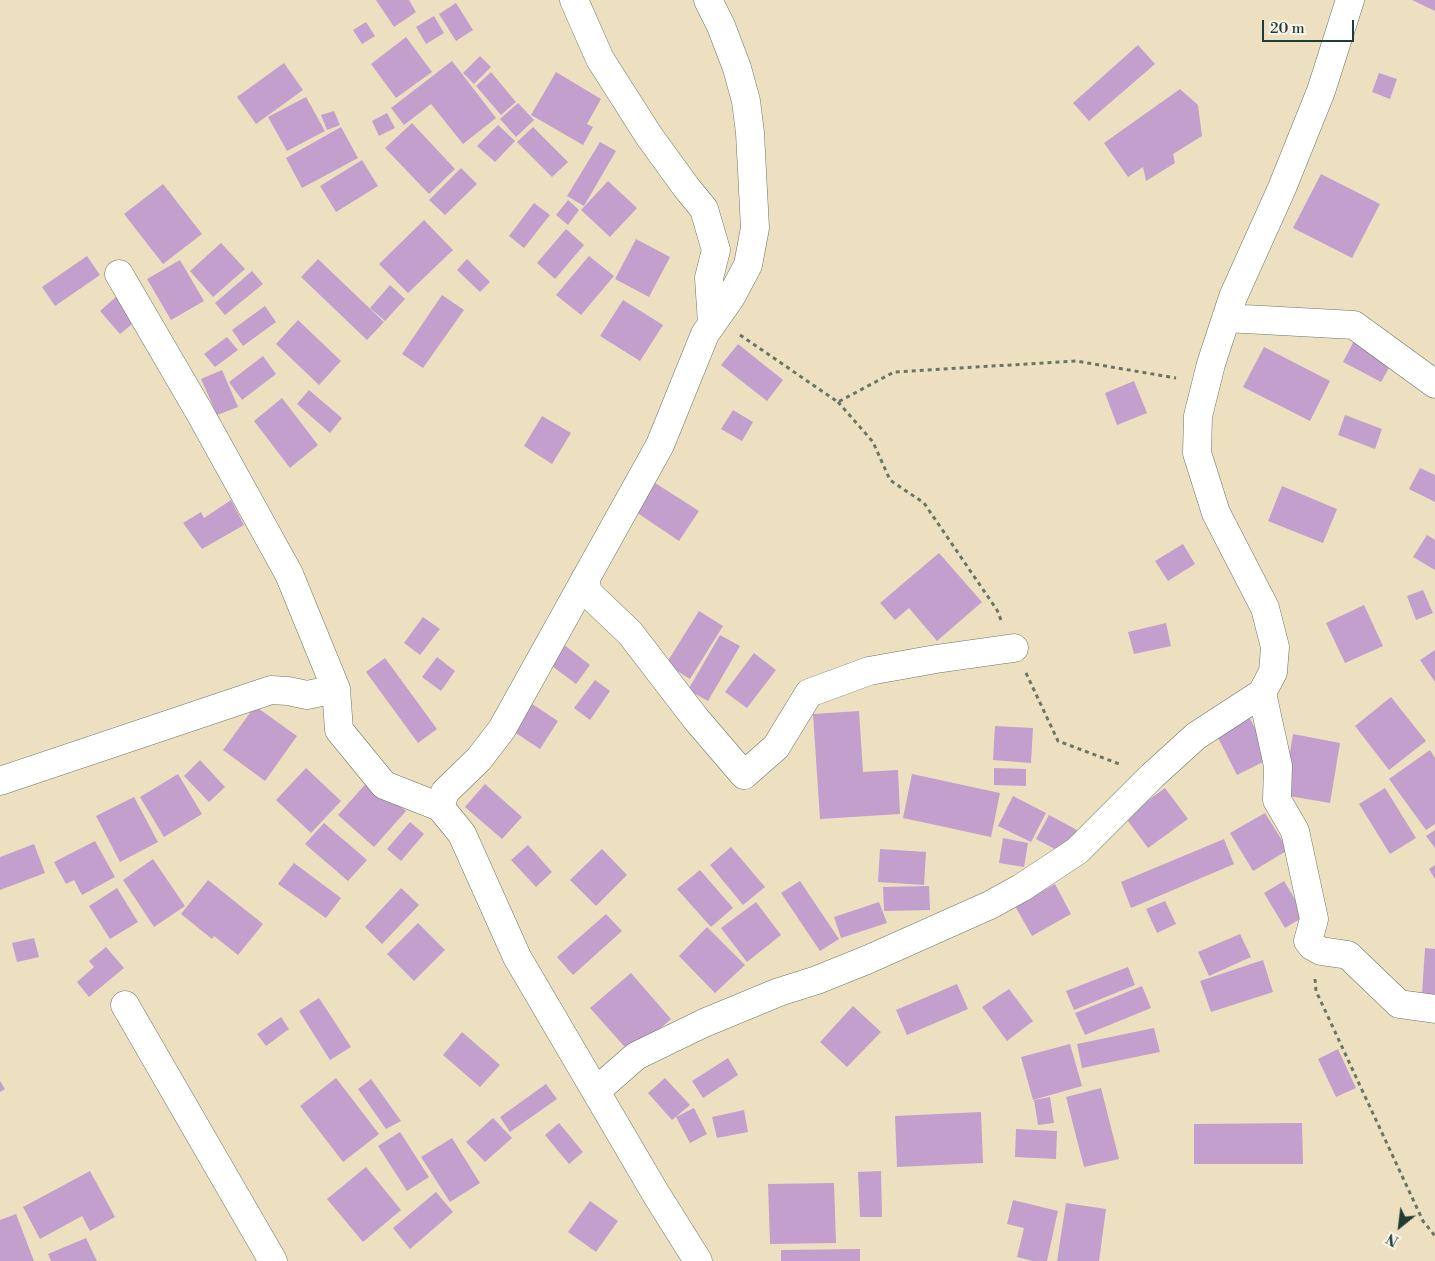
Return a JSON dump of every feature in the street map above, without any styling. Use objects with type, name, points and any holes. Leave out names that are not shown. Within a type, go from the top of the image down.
[{"type":"street","points":[[574,0],[600,59],[650,136],[704,209],[716,250],[708,278],[712,323]]},
{"type":"street","points":[[440,807],[445,792],[480,759],[502,729],[660,445],[705,334],[732,297],[748,265],[755,228],[754,186],[746,101],[731,51],[708,0]]},
{"type":"street","points":[[596,1091],[636,1056],[779,992],[817,980],[869,959],[990,905],[1022,888],[1077,851],[1152,776],[1196,736],[1262,693],[1273,672],[1275,647],[1265,608],[1216,513],[1197,452],[1198,416],[1206,383],[1233,297],[1282,188],[1321,91],[1350,0]]},
{"type":"street","points":[[119,274],[200,413],[289,574],[336,689],[338,730],[384,785],[440,807],[462,834],[517,957],[698,1261]]},
{"type":"street","points":[[1226,318],[1354,325],[1435,384]]},
{"type":"street","points":[[585,579],[588,592],[630,633],[696,719],[744,775],[776,747],[809,693],[869,671],[936,658],[1014,648]]},
{"type":"street","points":[[0,781],[271,690],[288,690],[306,695],[336,689]]},
{"type":"street","points":[[1262,693],[1278,766],[1277,800],[1295,831],[1314,919],[1308,941],[1312,946],[1322,951],[1348,955],[1400,1004],[1435,1009]]},
{"type":"street","points":[[125,1005],[273,1261]]},
{"type":"path","points":[[712,323],[737,333],[838,402],[873,442],[890,480],[924,503],[997,610],[1058,741],[1152,776]]},
{"type":"path","points":[[838,402],[894,372],[1076,361],[1206,383]]},
{"type":"path","points":[[1312,946],[1316,991],[1423,1221],[1435,1236]]},
{"type":"building","points":[[376,0],[409,0],[416,12],[394,27]]},
{"type":"building","points":[[1412,0],[1435,0],[1435,11]]},
{"type":"building","points":[[456,3],[473,30],[456,41],[439,14]]},
{"type":"building","points":[[434,16],[444,33],[426,44],[416,27]]},
{"type":"building","points":[[366,22],[375,36],[362,44],[353,30]]},
{"type":"building","points":[[406,37],[432,72],[396,98],[371,64]]},
{"type":"building","points":[[1138,45],[1155,64],[1089,121],[1073,103]]},
{"type":"building","points":[[480,56],[491,67],[474,84],[463,73]]},
{"type":"building","points":[[452,61],[496,118],[463,144],[431,104],[404,125],[391,108]]},
{"type":"building","points":[[284,63],[303,90],[256,124],[237,97]]},
{"type":"building","points":[[491,72],[516,102],[501,115],[476,86]]},
{"type":"building","points":[[556,72],[601,99],[587,124],[593,127],[583,145],[531,115]]},
{"type":"building","points":[[1379,73],[1397,79],[1390,99],[1372,92]]},
{"type":"building","points":[[1180,89],[1198,105],[1202,136],[1173,154],[1175,163],[1146,181],[1143,167],[1128,177],[1104,143]]},
{"type":"building","points":[[306,97],[325,131],[287,151],[268,117]]},
{"type":"building","points":[[518,103],[534,120],[516,137],[500,119]]},
{"type":"building","points":[[334,111],[340,125],[327,130],[321,115]]},
{"type":"building","points":[[387,113],[395,128],[379,136],[372,121]]},
{"type":"building","points":[[412,123],[455,169],[429,194],[385,148]]},
{"type":"building","points":[[498,125],[515,141],[495,162],[477,146]]},
{"type":"building","points":[[341,127],[358,158],[302,188],[286,158]]},
{"type":"building","points":[[533,127],[568,162],[552,177],[517,142]]},
{"type":"building","points":[[600,142],[616,151],[584,206],[567,196]]},
{"type":"building","points":[[362,160],[378,186],[336,212],[320,186]]},
{"type":"building","points":[[461,168],[477,184],[445,215],[429,200]]},
{"type":"building","points":[[1321,174],[1380,204],[1352,258],[1293,228]]},
{"type":"building","points":[[608,181],[637,208],[610,237],[581,210]]},
{"type":"building","points":[[163,184],[202,234],[163,264],[124,214]]},
{"type":"building","points":[[568,200],[579,210],[568,225],[556,215]]},
{"type":"building","points":[[534,203],[550,215],[524,248],[509,236]]},
{"type":"building","points":[[424,220],[453,250],[408,293],[379,264]]},
{"type":"building","points":[[566,229],[584,245],[555,279],[537,263]]},
{"type":"building","points":[[636,239],[670,257],[649,297],[615,279]]},
{"type":"building","points":[[221,243],[245,269],[213,297],[190,271]]},
{"type":"building","points":[[87,256],[100,275],[55,306],[42,287]]},
{"type":"building","points":[[589,256],[614,276],[581,315],[556,295]]},
{"type":"building","points":[[318,259],[384,322],[367,340],[301,277]]},
{"type":"building","points":[[467,259],[490,282],[480,292],[457,270]]},
{"type":"building","points":[[180,260],[204,301],[171,320],[147,279]]},
{"type":"building","points":[[252,271],[263,284],[225,315],[215,303]]},
{"type":"building","points":[[390,285],[405,299],[385,321],[370,308]]},
{"type":"building","points":[[442,295],[464,310],[423,368],[402,354]]},
{"type":"building","points":[[117,296],[137,320],[120,334],[100,311]]},
{"type":"building","points":[[623,300],[663,325],[640,361],[600,336]]},
{"type":"building","points":[[265,306],[276,322],[243,346],[232,330]]},
{"type":"building","points":[[298,320],[341,361],[319,385],[276,344]]},
{"type":"building","points":[[227,337],[238,350],[215,367],[204,354]]},
{"type":"building","points":[[1355,339],[1394,359],[1381,382],[1343,362]]},
{"type":"building","points":[[738,344],[783,380],[767,401],[721,365]]},
{"type":"building","points":[[1264,347],[1330,381],[1310,421],[1243,387]]},
{"type":"building","points":[[263,356],[276,374],[242,400],[229,382]]},
{"type":"building","points":[[222,370],[238,407],[217,415],[201,379]]},
{"type":"building","points":[[1134,381],[1147,413],[1117,425],[1105,393]]},
{"type":"building","points":[[309,390],[342,418],[330,433],[297,404]]},
{"type":"building","points":[[282,398],[318,445],[290,468],[254,421]]},
{"type":"building","points":[[733,410],[753,422],[742,441],[721,429]]},
{"type":"building","points":[[1345,415],[1382,429],[1375,449],[1338,435]]},
{"type":"building","points":[[542,416],[571,433],[552,464],[524,446]]},
{"type":"building","points":[[1420,468],[1435,475],[1435,502],[1409,489]]},
{"type":"building","points":[[652,481],[699,511],[679,541],[633,510]]},
{"type":"building","points":[[1282,486],[1337,509],[1323,543],[1268,521]]},
{"type":"building","points":[[231,500],[244,525],[202,549],[183,523],[201,512],[204,518]]},
{"type":"building","points":[[1427,535],[1435,540],[1435,570],[1413,557]]},
{"type":"building","points":[[1183,544],[1195,564],[1168,581],[1155,561]]},
{"type":"building","points":[[939,553],[982,602],[937,641],[909,608],[895,620],[880,603]]},
{"type":"building","points":[[1423,590],[1433,613],[1416,620],[1407,596]]},
{"type":"building","points":[[1364,605],[1383,646],[1345,663],[1326,623]]},
{"type":"building","points":[[699,611],[723,626],[690,679],[666,664]]},
{"type":"building","points":[[423,617],[440,629],[420,655],[404,643]]},
{"type":"building","points":[[1166,623],[1171,646],[1134,654],[1128,632]]},
{"type":"building","points":[[720,635],[740,646],[708,701],[688,690]]},
{"type":"building","points":[[563,644],[590,665],[576,684],[548,663]]},
{"type":"building","points":[[1435,650],[1435,682],[1420,660]]},
{"type":"building","points":[[754,653],[776,670],[747,708],[725,692]]},
{"type":"building","points":[[437,657],[455,671],[441,691],[422,677]]},
{"type":"building","points":[[385,658],[437,729],[418,743],[366,672]]},
{"type":"building","points":[[595,680],[610,691],[590,720],[574,708]]},
{"type":"building","points":[[1391,697],[1426,741],[1389,770],[1355,726]]},
{"type":"building","points":[[523,698],[558,721],[540,749],[505,726]]},
{"type":"building","points":[[255,706],[297,736],[265,781],[223,750]]},
{"type":"building","points":[[859,711],[863,772],[898,770],[900,814],[820,819],[813,714]]},
{"type":"building","points":[[1248,715],[1271,758],[1237,775],[1215,732]]},
{"type":"building","points":[[995,726],[1033,728],[1031,763],[993,760]]},
{"type":"building","points":[[1293,734],[1340,743],[1330,803],[1283,795]]},
{"type":"building","points":[[1430,750],[1435,758],[1435,824],[1426,830],[1389,779]]},
{"type":"building","points":[[200,760],[225,787],[209,802],[184,776]]},
{"type":"building","points":[[306,768],[341,801],[311,833],[276,800]]},
{"type":"building","points":[[994,768],[1026,769],[1026,786],[994,785]]},
{"type":"building","points":[[178,774],[202,814],[164,837],[140,797]]},
{"type":"building","points":[[912,774],[1000,793],[991,837],[903,818]]},
{"type":"building","points":[[370,779],[406,811],[374,847],[338,815]]},
{"type":"building","points":[[485,784],[522,817],[502,839],[465,807]]},
{"type":"building","points":[[1165,788],[1188,819],[1148,848],[1125,817]]},
{"type":"building","points":[[1385,788],[1416,838],[1390,854],[1359,804]]},
{"type":"building","points":[[1013,796],[1046,813],[1031,842],[998,826]]},
{"type":"building","points":[[134,797],[158,842],[120,862],[96,816]]},
{"type":"building","points":[[1265,813],[1288,850],[1253,871],[1230,833]]},
{"type":"building","points":[[1049,815],[1077,830],[1064,854],[1036,839]]},
{"type":"building","points":[[410,822],[424,834],[401,861],[387,849]]},
{"type":"building","points":[[324,823],[367,860],[348,881],[305,844]]},
{"type":"building","points":[[1435,830],[1435,848],[1426,836]]},
{"type":"building","points":[[1003,838],[1028,843],[1024,867],[999,863]]},
{"type":"building","points":[[1224,839],[1234,864],[1131,908],[1121,882]]},
{"type":"building","points":[[95,841],[115,877],[82,895],[74,880],[66,884],[54,862]]},
{"type":"building","points":[[34,844],[45,873],[0,890],[0,857]]},
{"type":"building","points":[[528,845],[552,872],[536,887],[511,860]]},
{"type":"building","points":[[731,847],[765,887],[743,905],[710,865]]},
{"type":"building","points":[[602,849],[627,875],[596,906],[570,880]]},
{"type":"building","points":[[880,849],[926,852],[924,885],[878,882]]},
{"type":"building","points":[[153,859],[185,906],[154,927],[123,880]]},
{"type":"building","points":[[294,863],[341,898],[326,918],[278,884]]},
{"type":"building","points":[[1435,865],[1435,879],[1429,869]]},
{"type":"building","points":[[700,870],[733,908],[711,927],[677,889]]},
{"type":"building","points":[[208,880],[263,924],[238,955],[214,936],[212,939],[181,914]]},
{"type":"building","points":[[800,881],[839,939],[820,951],[781,893]]},
{"type":"building","points":[[1284,881],[1305,916],[1285,928],[1264,893]]},
{"type":"building","points":[[1055,884],[1071,914],[1032,936],[1015,906]]},
{"type":"building","points":[[929,886],[930,910],[884,911],[883,887]]},
{"type":"building","points":[[117,888],[138,922],[110,939],[89,906]]},
{"type":"building","points":[[401,888],[419,905],[382,944],[365,927]]},
{"type":"building","points":[[1165,901],[1176,924],[1157,933],[1146,909]]},
{"type":"building","points":[[756,902],[781,935],[747,962],[721,928]]},
{"type":"building","points":[[879,902],[887,923],[841,938],[834,917]]},
{"type":"building","points":[[606,914],[622,931],[573,975],[557,957]]},
{"type":"building","points":[[418,923],[445,950],[414,981],[387,954]]},
{"type":"building","points":[[707,927],[745,965],[715,993],[679,956]]},
{"type":"building","points":[[1240,934],[1251,957],[1209,976],[1198,952]]},
{"type":"building","points":[[34,938],[39,957],[17,962],[12,943]]},
{"type":"building","points":[[106,947],[124,968],[89,997],[77,982],[94,967],[89,961]]},
{"type":"building","points":[[1425,948],[1435,949],[1435,996],[1422,995]]},
{"type":"building","points":[[1263,960],[1273,992],[1211,1012],[1200,981]]},
{"type":"building","points":[[1128,967],[1135,985],[1074,1010],[1066,991]]},
{"type":"building","points":[[631,973],[671,1019],[631,1054],[590,1008]]},
{"type":"building","points":[[957,984],[968,1009],[907,1035],[896,1010]]},
{"type":"building","points":[[1142,986],[1151,1008],[1085,1035],[1075,1013]]},
{"type":"building","points":[[1009,989],[1033,1021],[1007,1041],[982,1007]]},
{"type":"building","points":[[319,998],[351,1047],[330,1060],[299,1011]]},
{"type":"building","points":[[853,1006],[881,1032],[847,1067],[820,1042]]},
{"type":"building","points":[[281,1017],[289,1029],[266,1046],[257,1034]]},
{"type":"building","points":[[1154,1028],[1160,1052],[1082,1068],[1077,1044]]},
{"type":"building","points":[[462,1032],[500,1065],[480,1087],[443,1055]]},
{"type":"building","points":[[1070,1044],[1082,1086],[1033,1100],[1021,1057]]},
{"type":"building","points":[[1338,1049],[1356,1088],[1336,1097],[1318,1059]]},
{"type":"building","points":[[728,1058],[738,1075],[703,1098],[692,1081]]},
{"type":"building","points":[[336,1078],[379,1134],[343,1162],[300,1106]]},
{"type":"building","points":[[665,1078],[690,1105],[672,1120],[648,1093]]},
{"type":"building","points":[[371,1079],[401,1121],[386,1129],[358,1089]]},
{"type":"building","points":[[0,1081],[5,1089],[0,1092]]},
{"type":"building","points":[[546,1084],[557,1099],[510,1132],[500,1117]]},
{"type":"building","points":[[1101,1088],[1119,1159],[1084,1167],[1066,1097]]},
{"type":"building","points":[[1050,1097],[1054,1123],[1038,1125],[1034,1100]]},
{"type":"building","points":[[694,1108],[707,1134],[690,1143],[676,1117]]},
{"type":"building","points":[[744,1110],[748,1132],[717,1138],[712,1117]]},
{"type":"building","points":[[981,1112],[983,1163],[897,1167],[895,1116]]},
{"type":"building","points":[[493,1118],[512,1138],[485,1162],[466,1142]]},
{"type":"building","points":[[559,1123],[583,1152],[569,1164],[545,1135]]},
{"type":"building","points":[[1302,1123],[1303,1164],[1194,1164],[1194,1124]]},
{"type":"building","points":[[1016,1129],[1057,1131],[1056,1159],[1015,1157]]},
{"type":"building","points":[[400,1132],[429,1177],[407,1191],[378,1146]]},
{"type":"building","points":[[452,1138],[480,1183],[450,1202],[421,1157]]},
{"type":"building","points":[[366,1167],[401,1210],[363,1242],[327,1199]]},
{"type":"building","points":[[90,1171],[115,1217],[90,1231],[82,1216],[40,1239],[23,1207]]},
{"type":"building","points":[[881,1171],[882,1217],[860,1217],[858,1172]]},
{"type":"building","points":[[834,1183],[836,1243],[770,1244],[768,1184]]},
{"type":"building","points":[[436,1192],[453,1212],[410,1249],[393,1228]]},
{"type":"building","points":[[1013,1200],[1058,1211],[1047,1261],[1033,1261],[1017,1257],[1024,1228],[1007,1224]]},
{"type":"building","points":[[590,1201],[618,1221],[596,1252],[568,1232]]},
{"type":"building","points":[[1066,1203],[1106,1209],[1099,1261],[1057,1261]]},
{"type":"building","points":[[16,1214],[34,1261],[0,1261],[0,1220]]},
{"type":"building","points":[[86,1238],[97,1261],[51,1261],[48,1254]]},
{"type":"building","points":[[860,1249],[860,1261],[781,1261],[781,1250]]}]
